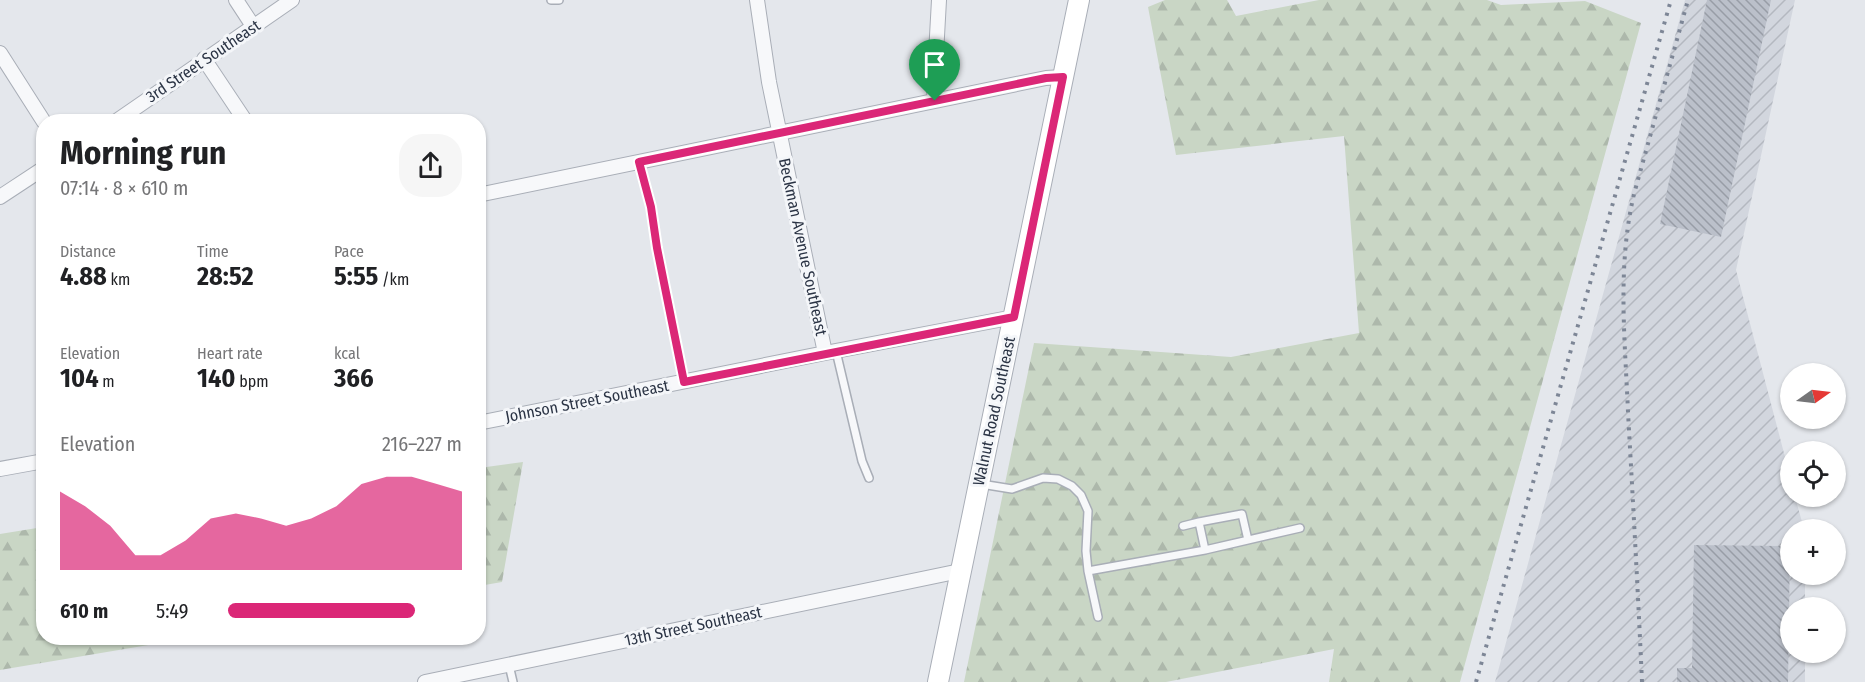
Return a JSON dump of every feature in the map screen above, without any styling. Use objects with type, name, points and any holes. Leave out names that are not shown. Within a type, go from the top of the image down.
[{"type":"main road","name":"Walnut Road Southeast","points":[[938,682],[1079,0]]},
{"type":"street","points":[[236,0],[253,26]]},
{"type":"street","name":"3rd Street Southeast","points":[[126,114],[292,0]]},
{"type":"street","name":"Beckman Avenue Southeast","points":[[757,0],[779,133],[830,352]]},
{"type":"street","points":[[935,101],[939,0]]},
{"type":"street","points":[[0,53],[39,114]]},
{"type":"street","points":[[204,59],[241,114]]},
{"type":"street","points":[[486,193],[1046,78],[1063,77]]},
{"type":"street","points":[[0,197],[36,173]]},
{"type":"street","name":"Johnson Street Southeast","points":[[486,421],[1014,317]]},
{"type":"street","points":[[0,469],[36,462]]},
{"type":"street","name":"13th Street Southeast","points":[[425,682],[960,571]]},
{"type":"lane","points":[[551,0],[559,0]]},
{"type":"lane","points":[[639,162],[651,207],[684,382]]},
{"type":"lane","points":[[830,352],[869,478]]},
{"type":"lane","points":[[979,483],[1012,489],[1042,478],[1050,478],[1072,486],[1081,495],[1088,511],[1086,550],[1098,617]]},
{"type":"lane","points":[[1183,526],[1242,514],[1248,540]]},
{"type":"lane","points":[[1199,522],[1205,550]]},
{"type":"lane","points":[[1088,571],[1205,550],[1300,528]]},
{"type":"lane","points":[[509,665],[513,682]]},
{"type":"shaded area","points":[[1685,0],[1795,0],[1736,270],[1781,441],[1780,507],[1798,507],[1801,519],[1780,519],[1780,585],[1805,585],[1805,597],[1780,597],[1780,663],[1805,663],[1805,682],[1495,682]]},
{"type":"green space","points":[[1165,0],[1227,0],[1236,16],[1319,0],[1487,0],[1501,5],[1585,1],[1641,23],[1460,682],[1329,682],[1334,649],[1166,682],[964,682],[1034,343],[1231,357],[1359,333],[1344,136],[1176,155],[1148,7]]},
{"type":"green space","points":[[523,462],[502,582],[486,585],[486,467]]},
{"type":"green space","points":[[36,528],[36,645],[148,645],[0,670],[0,534]]},
{"type":"building","points":[[1707,0],[1771,0],[1721,237],[1660,224]]},
{"type":"building","points":[[1694,545],[1780,546],[1780,585],[1789,585],[1789,597],[1780,597],[1780,663],[1788,663],[1788,682],[1677,682],[1677,668],[1692,668]]},
{"type":"railway","points":[[1476,682],[1671,0]]},
{"type":"railway","points":[[1642,682],[1624,330],[1625,248],[1634,194],[1688,0]]},
{"type":"route","points":[[1063,77],[1014,317],[684,382],[651,207],[639,162],[935,101],[1046,78],[1063,77]]}]
